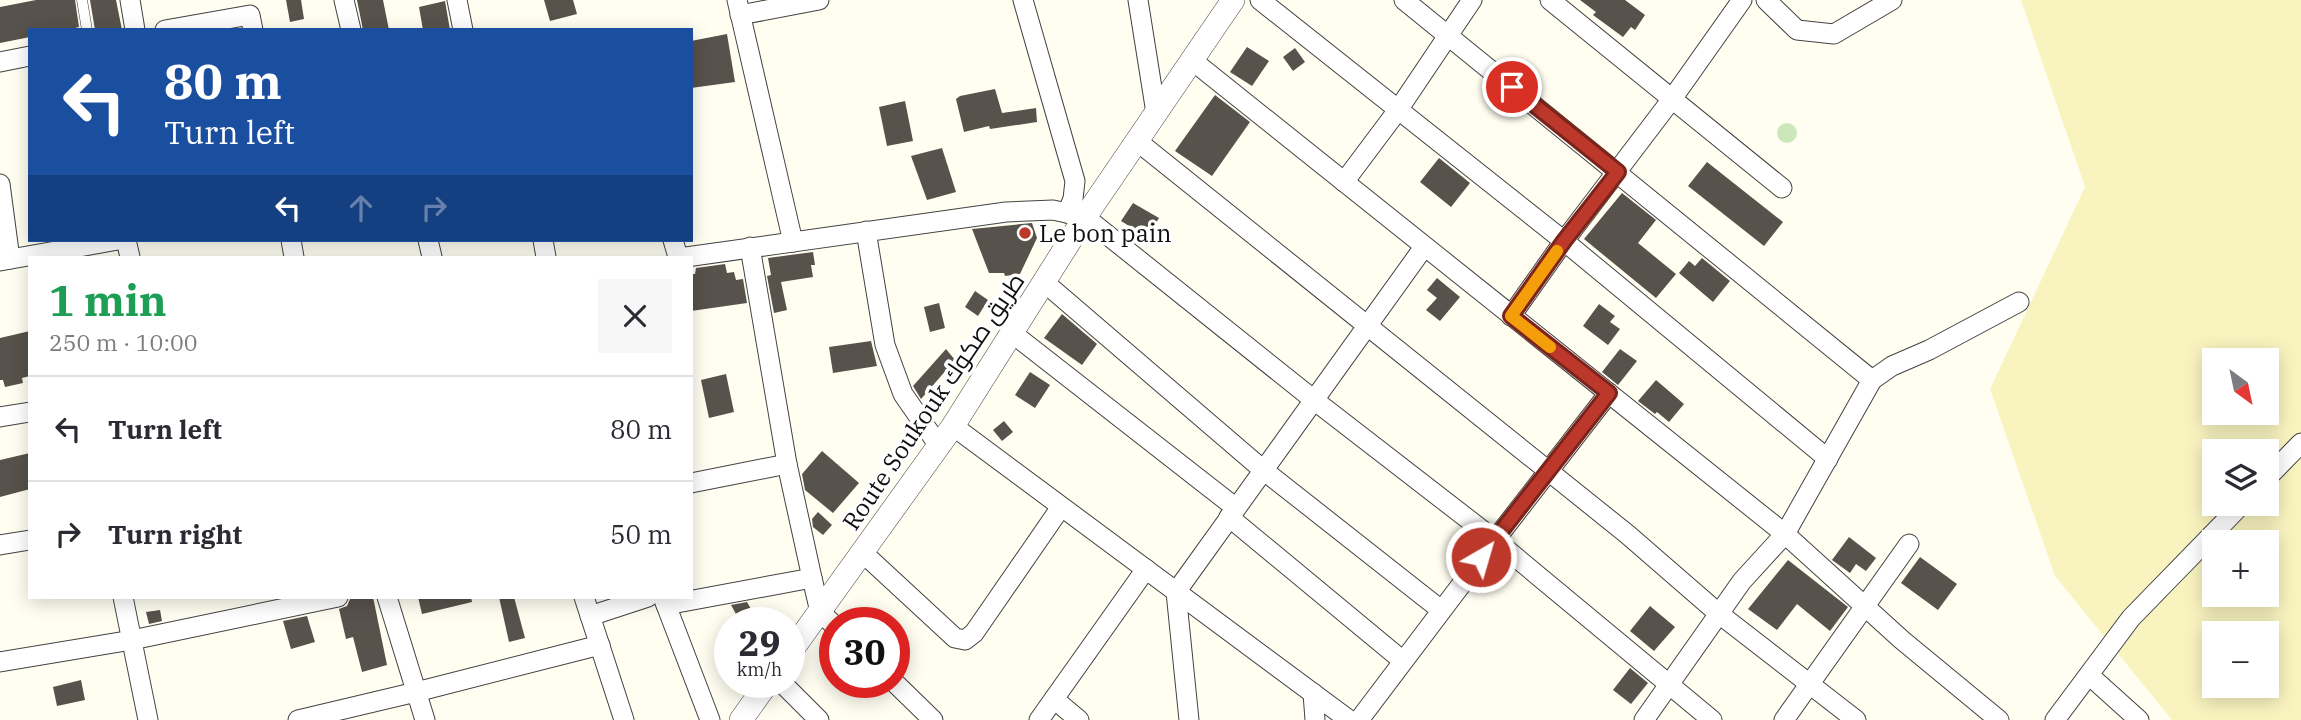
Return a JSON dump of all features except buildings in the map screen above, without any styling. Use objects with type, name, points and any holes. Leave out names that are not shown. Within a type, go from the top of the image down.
[{"type":"street","points":[[130,0],[135,28]]},
{"type":"street","points":[[344,0],[351,28]]},
{"type":"street","points":[[457,0],[463,28]]},
{"type":"street","points":[[793,242],[738,8],[819,0]]},
{"type":"street","points":[[1023,0],[1075,181],[1073,199],[1076,215]]},
{"type":"street","points":[[1138,0],[1156,113]]},
{"type":"street","name":"Route Soukouk طريق صكوك","points":[[833,607],[862,552],[953,426],[1012,334],[1044,282],[1076,215],[1137,141],[1233,0]]},
{"type":"street","points":[[1260,0],[1564,241],[1828,459]]},
{"type":"street","points":[[1404,0],[1872,380]]},
{"type":"street","points":[[1343,182],[1398,110],[1472,0]]},
{"type":"street","points":[[1550,0],[1782,188]]},
{"type":"street","points":[[1511,316],[1742,0]]},
{"type":"street","points":[[1766,0],[1797,30],[1834,34],[1892,0]]},
{"type":"street","points":[[176,28],[250,15]]},
{"type":"street","points":[[0,62],[28,56]]},
{"type":"street","points":[[1193,61],[1785,534],[1864,606],[1999,720]]},
{"type":"street","points":[[1137,141],[1627,534],[1718,613],[1856,720]]},
{"type":"street","points":[[0,184],[5,260],[107,242]]},
{"type":"street","points":[[692,256],[1006,212],[1053,210],[1076,215],[1495,540],[1712,720]]},
{"type":"street","points":[[866,232],[884,345],[903,394],[939,446]]},
{"type":"street","points":[[750,247],[787,464],[812,578],[823,607]]},
{"type":"street","points":[[1189,720],[1176,592],[1424,247]]},
{"type":"street","points":[[1044,282],[1262,469],[1441,610]]},
{"type":"street","points":[[1644,720],[1742,581],[1785,534],[1872,380],[1892,366],[2019,302]]},
{"type":"street","points":[[1012,334],[1233,512],[1404,661]]},
{"type":"street","points":[[1359,720],[1609,393]]},
{"type":"street","points":[[0,417],[28,412]]},
{"type":"street","points":[[953,426],[1349,720]]},
{"type":"street","points":[[2279,466],[2301,443]]},
{"type":"street","points":[[693,482],[787,464]]},
{"type":"street","points":[[862,552],[955,638],[965,640],[974,633],[1061,507]]},
{"type":"street","points":[[2054,720],[2131,618],[2230,516]]},
{"type":"street","points":[[0,545],[28,540]]},
{"type":"street","points":[[1784,720],[1909,544]]},
{"type":"street","points":[[1039,720],[1146,569]]},
{"type":"street","points":[[693,594],[812,578]]},
{"type":"street","points":[[123,599],[148,720]]},
{"type":"street","points":[[0,662],[132,640],[328,599]]},
{"type":"street","points":[[388,599],[425,720]]},
{"type":"street","points":[[624,720],[587,606],[659,599],[710,720]]},
{"type":"street","name":"Route Soukouk طريق صكوك","points":[[805,639],[819,626]]},
{"type":"street","points":[[298,720],[600,645]]},
{"type":"street","points":[[2089,675],[2139,720]]},
{"type":"street","points":[[1313,693],[1315,720]]},
{"type":"street","points":[[741,720],[757,698]]},
{"type":"street","points":[[797,698],[819,720]]},
{"type":"street","points":[[910,698],[933,720]]},
{"type":"street","points":[[1054,699],[1079,720]]},
{"type":"lane","points":[[82,0],[87,28]]},
{"type":"green space","points":[[1787,123],[1794,126],[1797,133],[1794,140],[1787,143],[1780,140],[1777,133],[1780,126]]},
{"type":"sand","points":[[2021,0],[2301,0],[2301,720],[2172,720],[2055,576],[1990,389],[2085,187]]},
{"type":"slow traffic","points":[[1550,347],[1511,316],[1557,251]]},
{"type":"place","name":"Le bon pain","points":[[1025,233]]},
{"type":"route","points":[[1481,557],[1609,393],[1511,316],[1564,241],[1618,172],[1512,87]]}]
